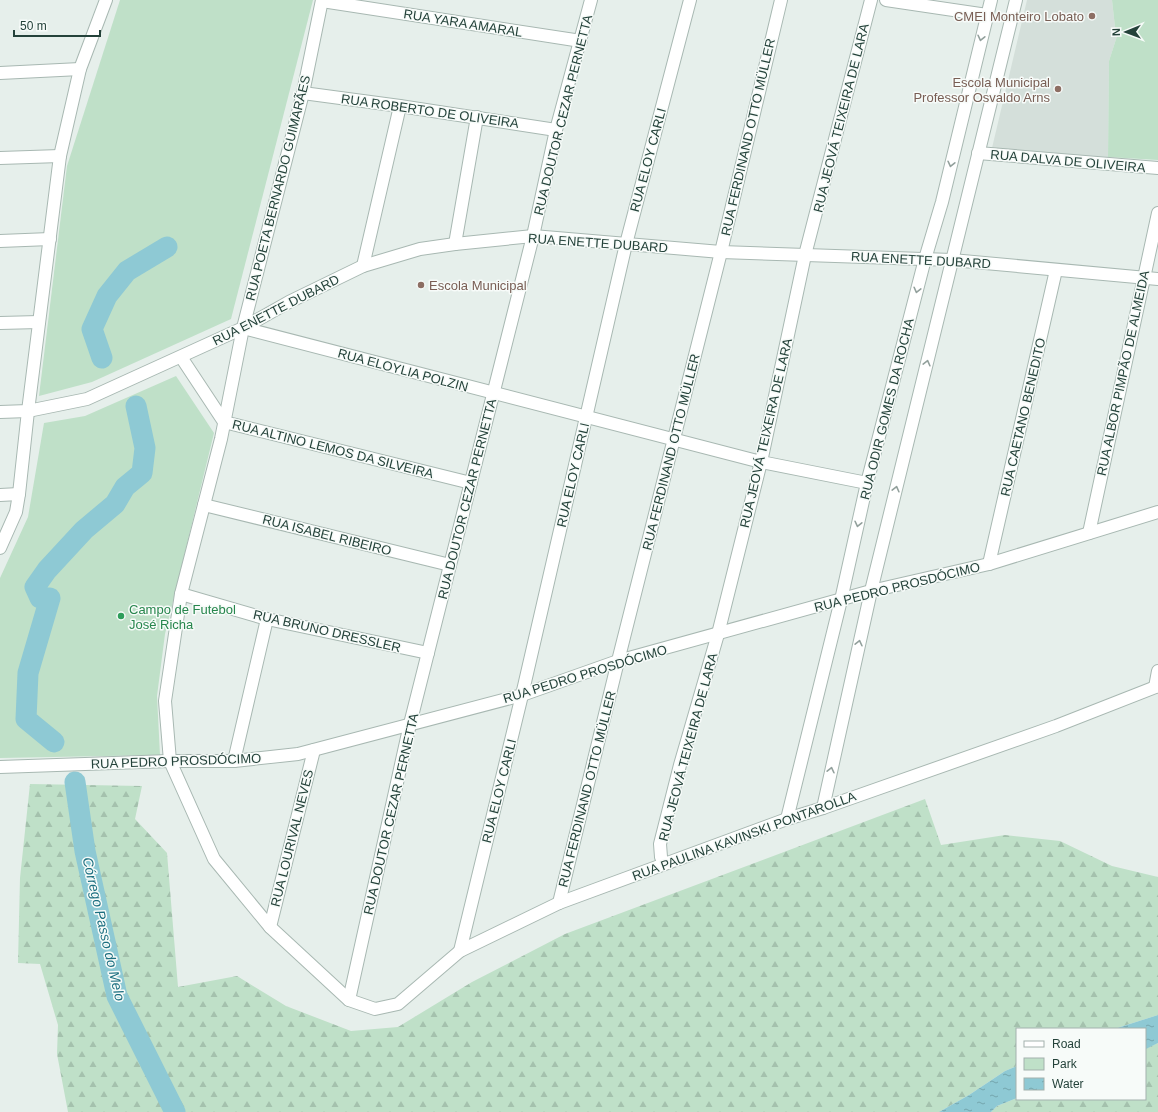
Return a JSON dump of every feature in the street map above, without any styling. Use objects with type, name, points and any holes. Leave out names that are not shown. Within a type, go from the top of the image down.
[{"type":"street","points":[[0,548],[16,512],[19,494],[60,156],[80,69],[106,0]]},
{"type":"street","name":"RUA DOUTOR CEZAR PERNETTA","points":[[349,1000],[410,724],[533,236],[556,130],[591,0]]},
{"type":"street","name":"RUA ELOY CARLI","points":[[460,951],[522,695],[626,244],[690,0]]},
{"type":"street","name":"RUA FERDINAND OTTO MÜLLER","points":[[560,903],[618,661],[721,252],[781,0]]},
{"type":"street","name":"RUA JEOVÁ TEIXEIRA DE LARA","points":[[664,864],[661,857],[660,844],[680,765],[718,634],[761,462],[805,254],[871,0]]},
{"type":"street","points":[[886,0],[987,15]]},
{"type":"street","name":"RUA ODIR GOMES DA ROCHA","points":[[787,819],[841,600],[867,483],[924,259],[942,202],[990,0]]},
{"type":"street","name":"RUA ODIR GOMES DA ROCHA","points":[[823,808],[871,591],[1016,0]]},
{"type":"street","name":"RUA YARA AMARAL","points":[[322,1],[581,41]]},
{"type":"street","name":"RUA POETA BERNARDO GUIMARÃES","points":[[322,1],[303,93],[243,328],[221,439],[181,594],[165,701],[170,761],[214,859],[270,927],[349,1000]]},
{"type":"street","points":[[0,73],[80,69]]},
{"type":"street","name":"RUA ROBERTO DE OLIVEIRA","points":[[303,93],[477,117],[556,130]]},
{"type":"street","points":[[363,266],[400,106]]},
{"type":"street","points":[[455,244],[477,117]]},
{"type":"street","name":"RUA DALVA DE OLIVEIRA","points":[[978,153],[1158,168]]},
{"type":"street","points":[[0,158],[60,156]]},
{"type":"street","name":"RUA ALBOR PIMPÃO DE ALMEIDA","points":[[1089,533],[1158,213]]},
{"type":"street","name":"RUA ENETTE DUBARD","points":[[0,412],[28,411],[87,399],[243,328],[296,299],[363,266],[420,249],[455,244],[533,236],[721,252],[952,260],[1158,279]]},
{"type":"street","points":[[0,241],[50,239]]},
{"type":"street","name":"RUA CAETANO BENEDITO","points":[[989,564],[1056,270]]},
{"type":"street","points":[[0,323],[39,322]]},
{"type":"street","name":"RUA ELOYLIA POLZIN","points":[[243,328],[493,394],[761,462],[867,483]]},
{"type":"street","name":"RUA ALTINO LEMOS DA SILVEIRA","points":[[181,357],[224,422],[471,483]]},
{"type":"street","points":[[0,495],[19,494]]},
{"type":"street","name":"RUA ISABEL RIBEIRO","points":[[204,505],[450,565]]},
{"type":"street","name":"RUA PEDRO PROSDÓCIMO","points":[[0,767],[170,761],[234,761],[298,754],[522,695],[618,661],[871,591],[989,564],[1158,512]]},
{"type":"street","name":"RUA BRUNO DRESSLER","points":[[181,594],[267,618],[428,653]]},
{"type":"street","points":[[234,761],[267,618]]},
{"type":"street","points":[[1156,686],[1158,671]]},
{"type":"street","name":"RUA PAULINA KAVINSKI PONTAROLLA","points":[[349,1000],[375,1010],[398,1004],[460,951],[560,903],[787,819],[823,808],[1056,726],[1156,686]]},
{"type":"street","name":"RUA LOURIVAL NEVES","points":[[270,927],[314,750]]},
{"type":"shaded area","name":"Escola Municipal Professor Osvaldo Arns","points":[[1027,0],[1112,0],[1115,27],[1118,33],[1109,61],[1108,157],[992,148]]},
{"type":"green space","points":[[120,0],[313,0],[231,319],[92,382],[39,396],[67,166]]},
{"type":"green space","points":[[1112,0],[1158,0],[1158,160],[1108,157],[1109,61],[1118,33],[1115,27]]},
{"type":"green space","points":[[176,376],[214,433],[165,634],[157,696],[160,755],[0,758],[0,578],[28,517],[44,423],[85,416]]},
{"type":"green space","points":[[30,784],[142,786],[135,819],[167,853],[178,987],[237,976],[286,1006],[351,1031],[398,1027],[472,982],[565,934],[925,799],[941,845],[1005,835],[1060,841],[1112,866],[1158,877],[1158,1015],[1117,1028],[1016,1028],[1016,1066],[1005,1071],[969,1095],[939,1112],[68,1112],[57,1054],[58,1025],[40,964],[18,963],[20,878]]},
{"type":"green space","points":[[1158,1043],[1158,1112],[991,1112],[997,1106],[1016,1098],[1016,1100],[1146,1100],[1146,1049]]},
{"type":"water","points":[[1158,1015],[1158,1043],[1146,1049],[1146,1028],[1117,1028]]},
{"type":"water","points":[[1016,1066],[1016,1098],[997,1106],[991,1112],[939,1112],[969,1095],[1005,1071]]},
{"type":"waterway","name":"Córrego Passo do Melo","points":[[102,358],[92,329],[107,296],[127,271],[167,247]]},
{"type":"waterway","name":"Córrego Passo do Melo","points":[[54,742],[26,719],[28,673],[50,598],[40,598],[35,587],[47,570],[84,530],[115,504],[125,487],[142,473],[145,448],[136,406]]},
{"type":"waterway","name":"Córrego Passo do Melo","points":[[75,782],[85,851],[117,996],[175,1112]]},
{"type":"place","name":"CMEI Monteiro Lobato","points":[[1092,16]]},
{"type":"place","name":"Escola Municipal Professor Osvaldo Arns","points":[[1058,89]]},
{"type":"place","name":"Escola Municipal","points":[[421,285]]},
{"type":"place","name":"Campo de Futebol José Richa","points":[[121,616]]}]
